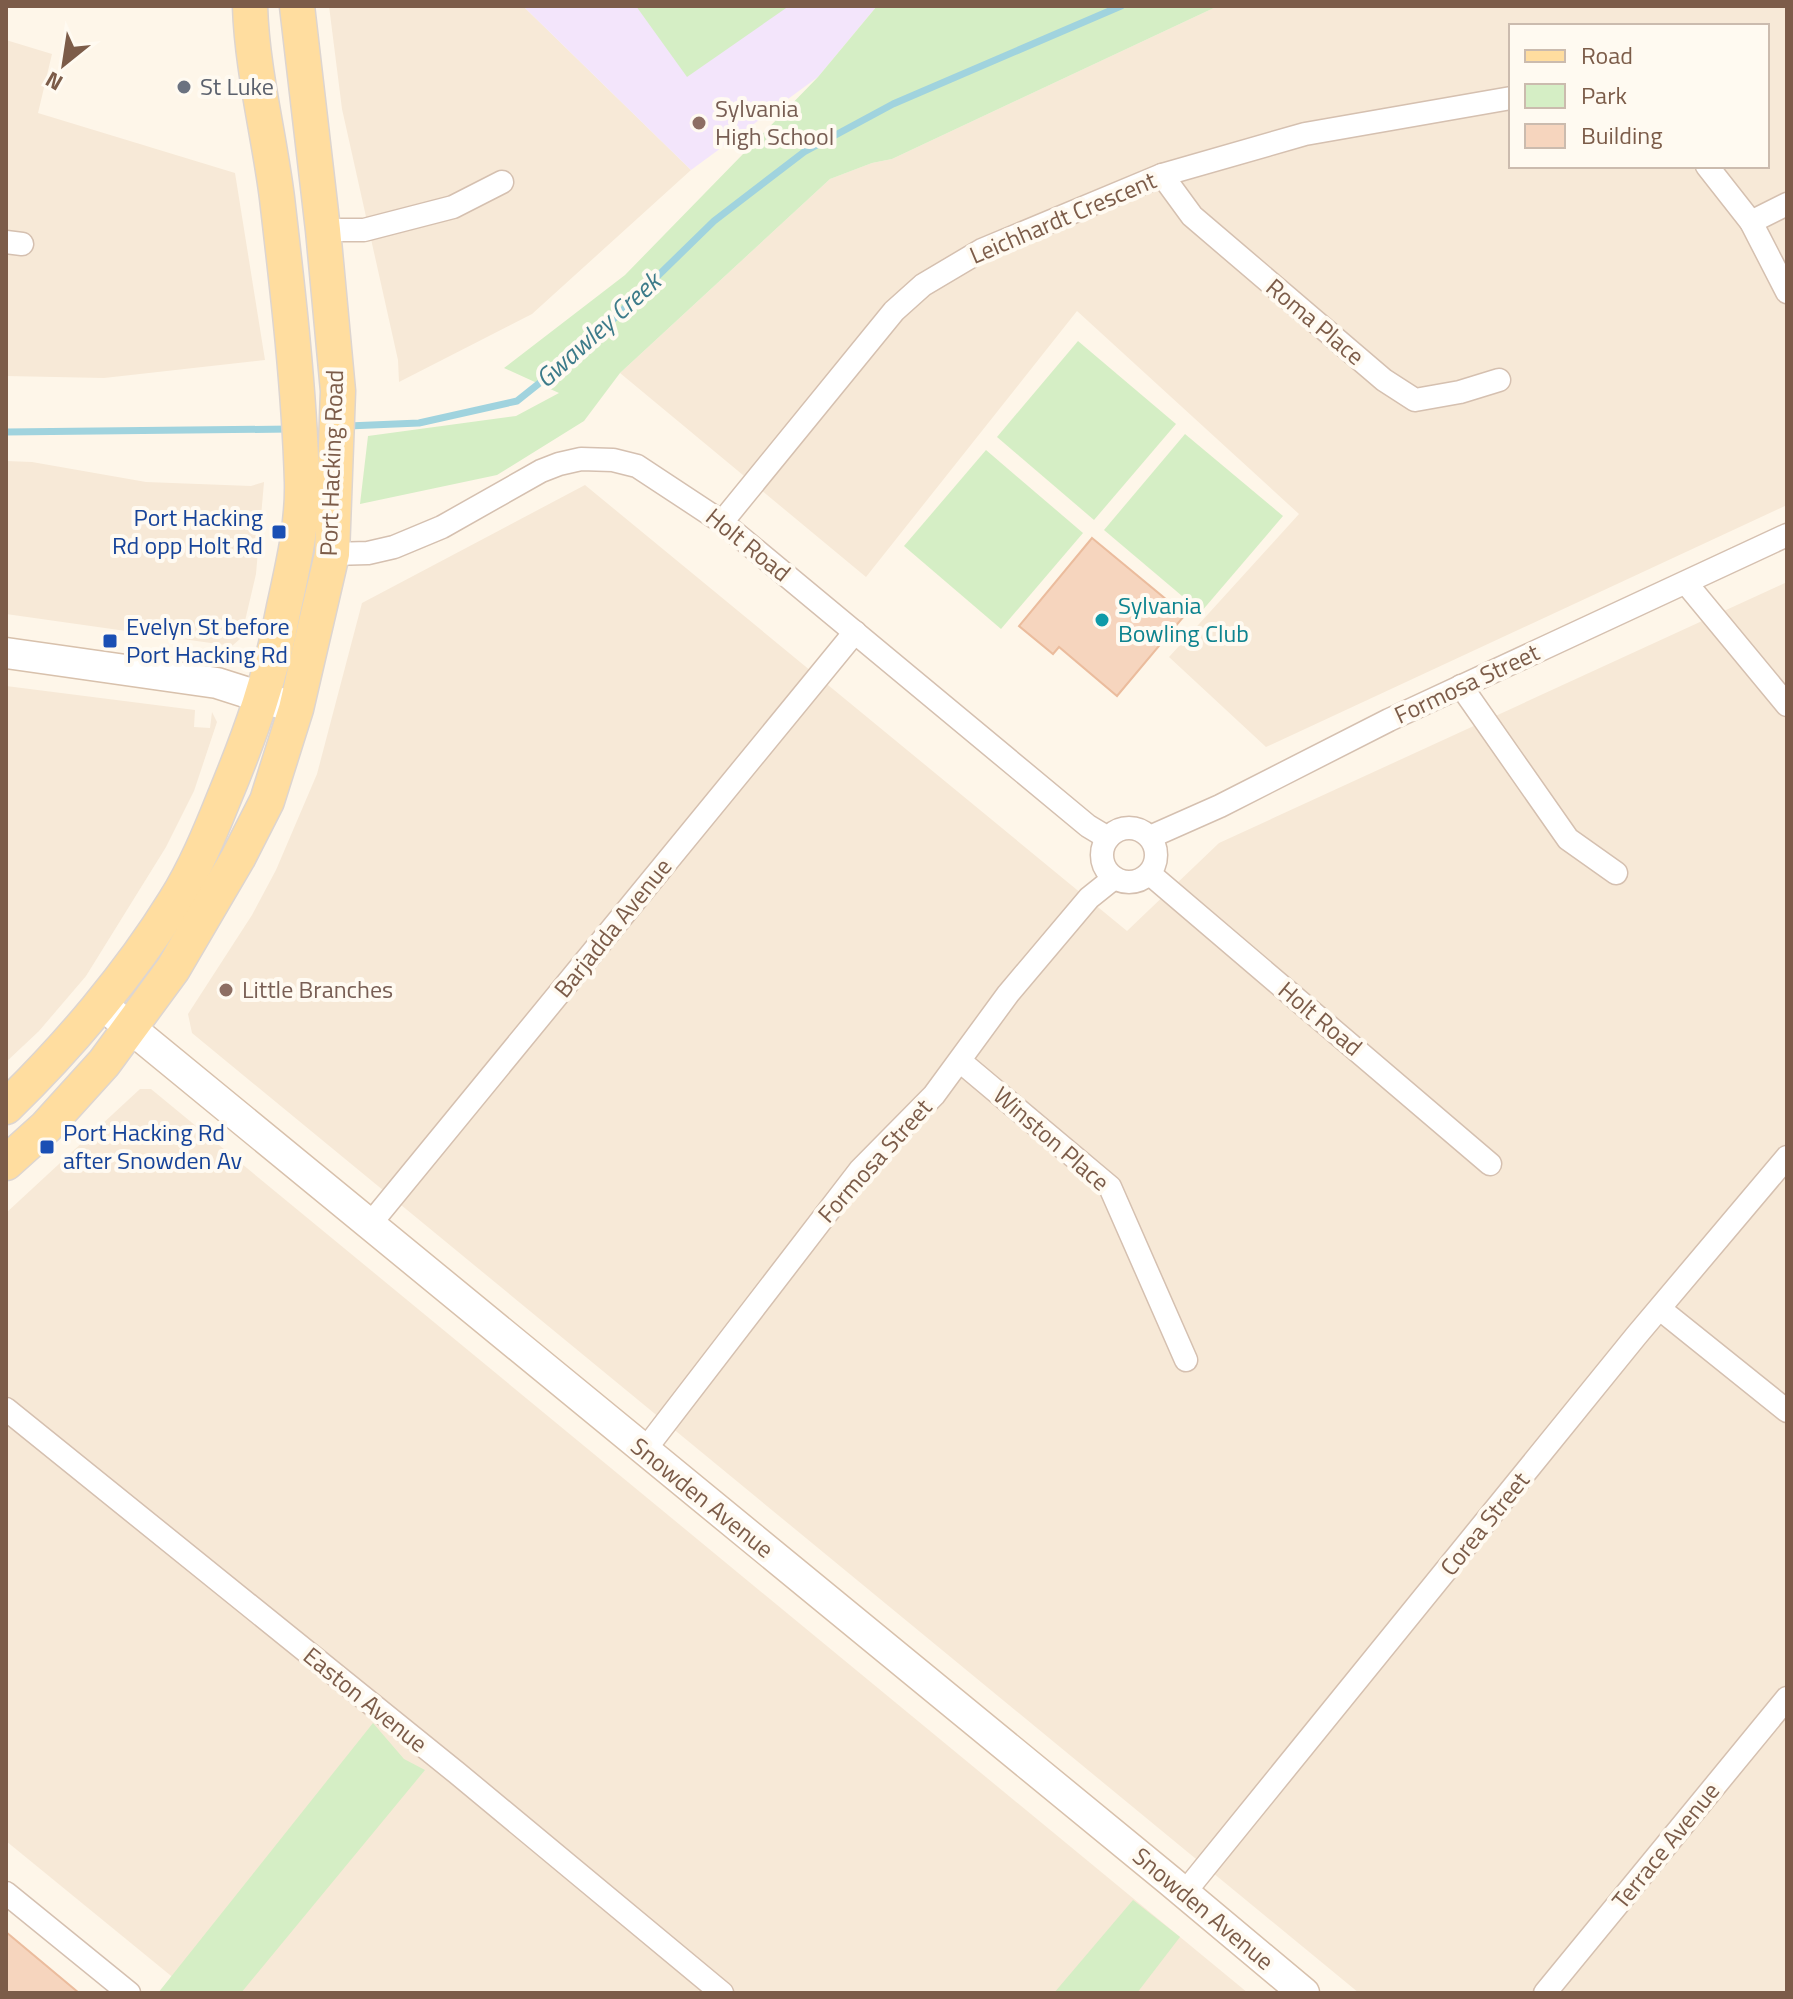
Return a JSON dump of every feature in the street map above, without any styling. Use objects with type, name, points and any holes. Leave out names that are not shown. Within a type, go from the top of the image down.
[{"type":"main road","name":"Port Hacking Road","points":[[6,1107],[141,953],[176,899],[208,836],[264,696],[296,550],[302,483],[277,198],[250,6]]},
{"type":"main road","name":"Port Hacking Road","points":[[6,1163],[76,1095],[131,1029],[173,969],[238,858],[267,801],[296,709],[332,554],[338,391],[297,6]]},
{"type":"street","name":"Leichhardt Crescent","points":[[722,522],[894,311],[923,285],[982,250],[1162,175],[1305,134],[1509,98]]},
{"type":"street","points":[[1709,168],[1751,222],[1787,292]]},
{"type":"street","name":"Roma Place","points":[[1162,175],[1192,216],[1384,380],[1415,400],[1460,392],[1499,380]]},
{"type":"street","points":[[323,230],[364,230],[453,207],[502,182]]},
{"type":"street","points":[[1751,222],[1787,204]]},
{"type":"street","name":"Holt Road","points":[[332,554],[368,553],[394,547],[442,527],[541,471],[581,459],[613,460],[637,466],[722,522],[1088,826],[1108,838]]},
{"type":"street","name":"Formosa Street","points":[[1150,837],[1220,806],[1461,686],[1787,535]]},
{"type":"street","points":[[1686,583],[1787,705]]},
{"type":"street","name":"Barjadda Avenue","points":[[371,1223],[855,632]]},
{"type":"street","points":[[6,653],[217,683],[296,709]]},
{"type":"street","points":[[1461,686],[1568,839],[1616,873]]},
{"type":"street","points":[[1129,828],[1150,837],[1157,851],[1150,874],[1129,883],[1114,878],[1106,870],[1102,859],[1108,838],[1129,828]]},
{"type":"street","name":"Holt Road","points":[[1150,874],[1490,1164]]},
{"type":"street","name":"Formosa Street","points":[[644,1451],[860,1170],[934,1095],[1018,982],[1089,898],[1114,878]]},
{"type":"street","name":"Snowden Avenue","points":[[100,1003],[1185,1892],[1304,1993]]},
{"type":"street","name":"Winston Place","points":[[960,1061],[1110,1187],[1186,1360]]},
{"type":"street","name":"Corea Street","points":[[1185,1892],[1787,1157]]},
{"type":"street","points":[[1660,1309],[1787,1411]]},
{"type":"street","name":"Easton Avenue","points":[[6,1409],[457,1773],[722,1993]]},
{"type":"street","name":"Terrace Avenue","points":[[1545,1993],[1787,1698]]},
{"type":"street","points":[[6,1893],[129,1993]]},
{"type":"shaded area","points":[[329,6],[523,6],[691,170],[532,314],[399,382],[398,360],[342,109]]},
{"type":"shaded area","name":"Sylvania High School","points":[[523,6],[877,6],[818,77],[691,170]]},
{"type":"shaded area","points":[[1218,6],[1787,6],[1787,505],[1266,747],[1169,657],[1299,514],[1077,311],[866,577],[620,373],[830,179],[892,159]]},
{"type":"shaded area","points":[[6,40],[52,54],[38,113],[235,173],[265,360],[104,378],[6,376]]},
{"type":"shaded area","points":[[6,461],[32,462],[146,482],[251,486],[264,482],[256,574],[241,638],[232,646],[6,614]]},
{"type":"shaded area","points":[[585,485],[1127,931],[1219,843],[1787,582],[1787,1993],[1359,1993],[192,1033],[188,1014],[252,915],[276,870],[317,774],[362,603]]},
{"type":"shaded area","points":[[6,686],[195,710],[194,727],[210,728],[212,712],[217,722],[194,791],[166,847],[86,976],[39,1031],[6,1062]]},
{"type":"shaded area","points":[[140,1089],[151,1089],[1248,1993],[192,1993],[6,1841],[6,1213]]},
{"type":"green space","points":[[636,6],[789,6],[687,77]]},
{"type":"green space","points":[[877,6],[1218,6],[892,159],[830,179],[620,373],[584,421],[497,475],[360,504],[368,436],[516,416],[559,393],[504,368],[625,275],[818,77]]},
{"type":"green space","points":[[1078,341],[1176,424],[1094,520],[997,437]]},
{"type":"green space","points":[[1185,434],[1283,516],[1201,612],[1104,530]]},
{"type":"green space","points":[[986,450],[1083,533],[1001,629],[904,546]]},
{"type":"green space","points":[[373,1723],[404,1759],[425,1770],[241,1993],[158,1993]]},
{"type":"green space","points":[[1133,1900],[1180,1937],[1137,1993],[1054,1993]]},
{"type":"building","name":"Sylvania Bowling Club","points":[[1092,538],[1185,615],[1117,696],[1059,647],[1053,654],[1019,626]]},
{"type":"building","points":[[6,1932],[79,1993],[6,1993]]},
{"type":"waterway","name":"Gwawley Creek","points":[[348,426],[419,423],[517,401],[586,346],[714,221],[804,152],[893,104],[1121,6]]},
{"type":"waterway","name":"Gwawley Creek","points":[[6,432],[291,429]]},
{"type":"place","name":"St Luke","points":[[184,87]]},
{"type":"place","name":"Sylvania High School","points":[[699,123]]},
{"type":"place","name":"Port Hacking Rd opp Holt Rd","points":[[279,532]]},
{"type":"place","name":"Sylvania Bowling Club","points":[[1102,620]]},
{"type":"place","name":"Evelyn St before Port Hacking Rd","points":[[110,641]]},
{"type":"place","name":"Little Branches","points":[[226,990]]},
{"type":"place","name":"Port Hacking Rd after Snowden Av","points":[[47,1147]]}]
